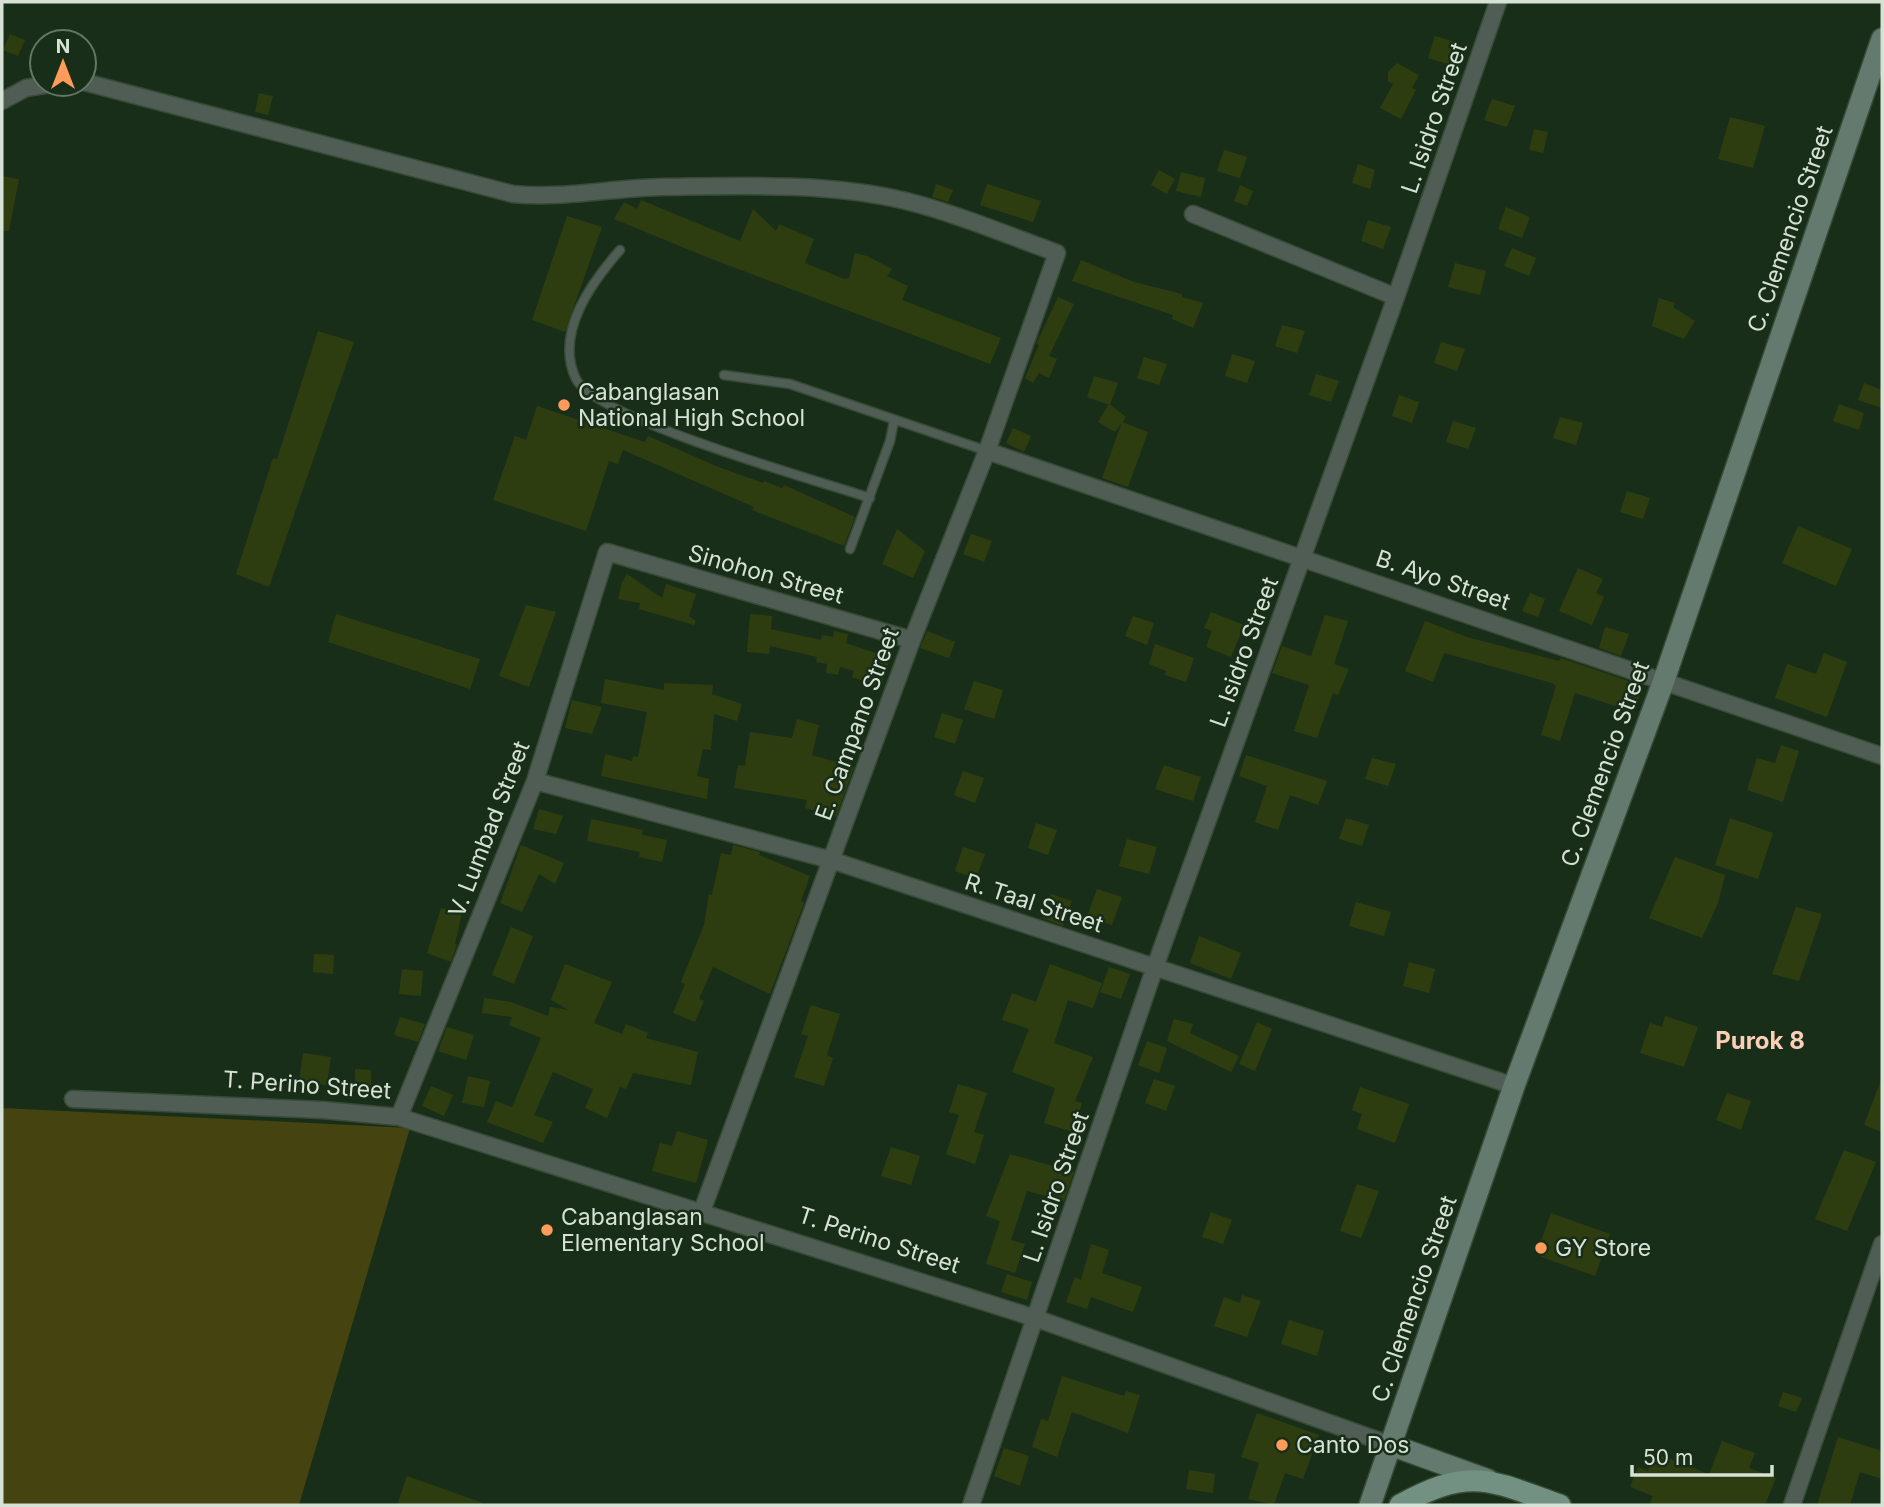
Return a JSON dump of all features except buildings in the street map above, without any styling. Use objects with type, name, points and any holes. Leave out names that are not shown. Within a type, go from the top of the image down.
[{"type":"main road","points":[[1400,1505],[1452,1483],[1488,1480],[1560,1505]]},
{"type":"street","name":"L. Isidro Street","points":[[971,1505],[1155,967],[1396,297],[1498,2]]},
{"type":"street","name":"C. Clemencio Street","points":[[1370,1505],[1514,1086],[1664,680],[1882,39]]},
{"type":"street","name":"E. Campano Street","points":[[98,86],[513,194],[541,197],[647,187],[746,186],[858,193],[949,213],[1057,253],[987,451],[912,640],[702,1211]]},
{"type":"street","points":[[2,102],[28,88]]},
{"type":"street","points":[[1194,214],[1396,297]]},
{"type":"street","name":"B. Ayo Street","points":[[987,451],[1882,756]]},
{"type":"street","name":"Sinohon Street","points":[[607,552],[912,640]]},
{"type":"street","name":"V. Lumbad Street","points":[[399,1116],[535,781],[607,552]]},
{"type":"street","name":"R. Taal Street","points":[[535,781],[831,860],[1514,1086]]},
{"type":"street","name":"T. Perino Street","points":[[73,1099],[399,1116],[1035,1318],[1488,1480]]},
{"type":"street","points":[[1792,1505],[1876,1283],[1882,1244]]},
{"type":"lane","points":[[620,250],[595,278],[576,317],[571,335],[572,362],[577,380],[593,397],[691,439],[870,498]]},
{"type":"lane","points":[[724,375],[790,384],[987,451]]},
{"type":"lane","points":[[850,549],[870,498],[894,421]]},
{"type":"shaded area","points":[[2,1108],[410,1128],[299,1505],[2,1505]]},
{"type":"place","name":"Cabanglasan National High School","points":[[564,405]]},
{"type":"place","name":"Cabanglasan Elementary School","points":[[547,1230]]},
{"type":"place","name":"GY Store","points":[[1541,1248]]},
{"type":"place","name":"Canto Dos","points":[[1282,1445]]},
{"type":"district","name":"Purok 8","points":[[1760,1040]]}]
